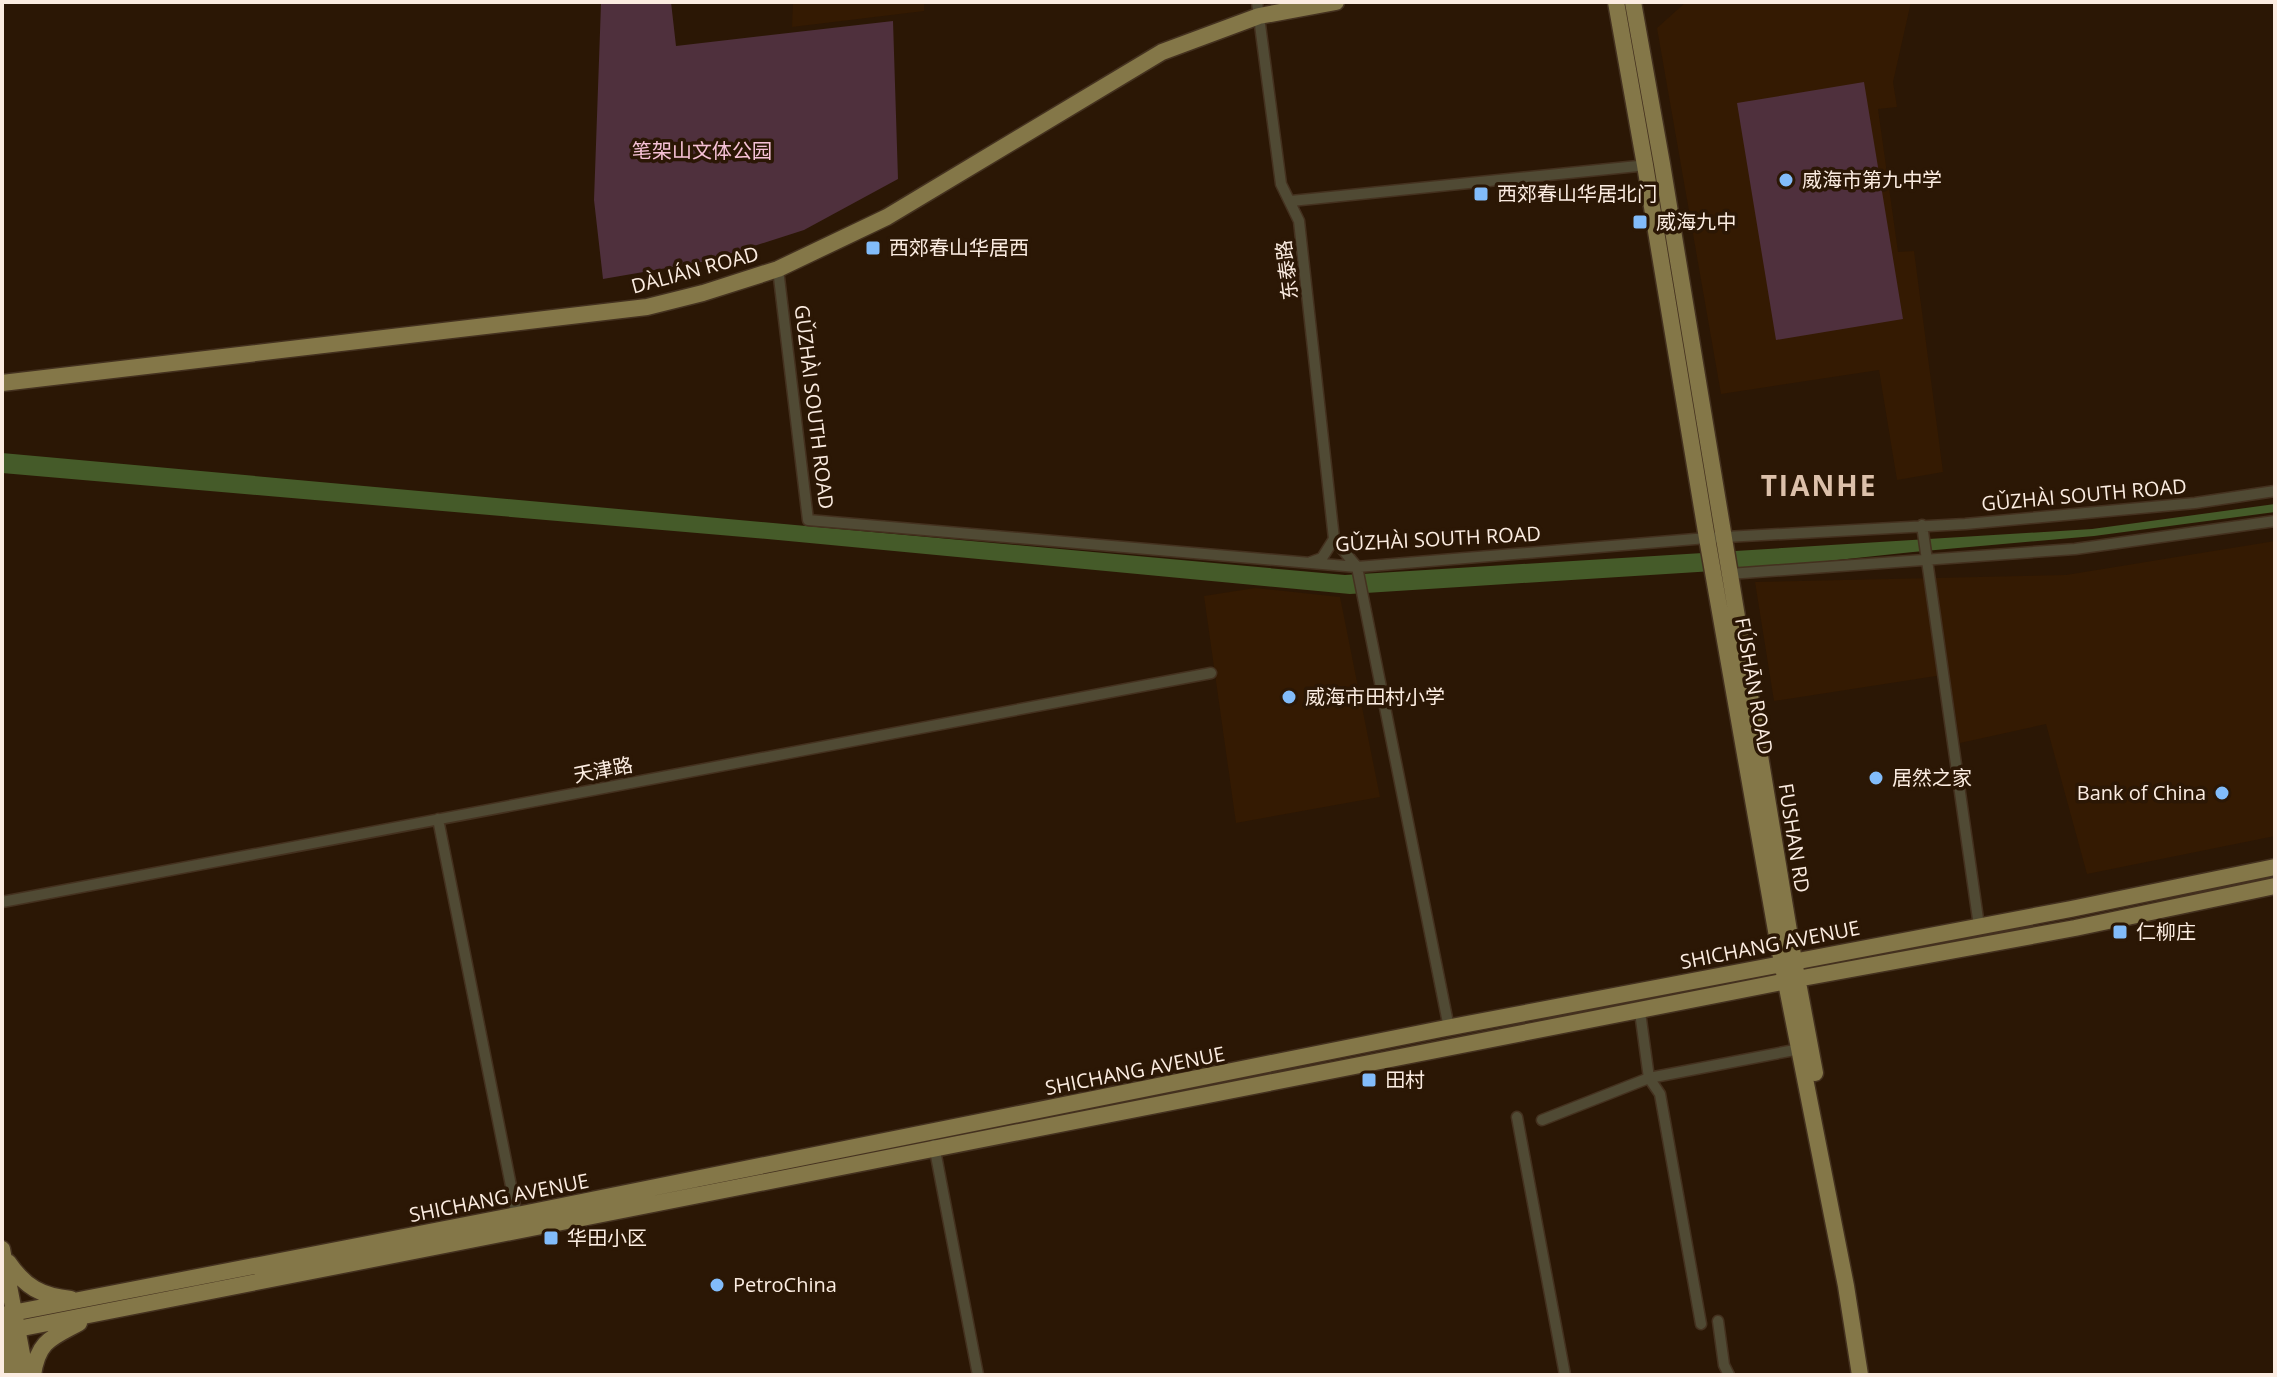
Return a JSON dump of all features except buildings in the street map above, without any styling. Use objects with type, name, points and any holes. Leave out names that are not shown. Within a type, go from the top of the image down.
[{"type":"main road","name":"DÀLIÁN ROAD","points":[[2,383],[647,307],[703,293],[778,269],[887,217],[1162,52],[1258,9],[1336,2]]},
{"type":"main road","points":[[1616,2],[1654,165]]},
{"type":"main road","points":[[1633,2],[1654,165]]},
{"type":"main road","name":"FUSHAN RD","points":[[1654,165],[1788,962],[1851,1266],[1868,1375]]},
{"type":"main road","name":"SHICHANG AVENUE","points":[[518,1223],[931,1131],[2275,867]]},
{"type":"main road","name":"SHICHANG AVENUE","points":[[7,1325],[518,1223],[935,1149],[2075,928],[2275,886]]},
{"type":"main road","points":[[1804,1048],[1860,1375]]},
{"type":"main road","points":[[3,1252],[25,1284],[88,1308]]},
{"type":"main road","points":[[3,1252],[12,1375]]},
{"type":"main road","points":[[33,1375],[39,1350],[88,1308]]},
{"type":"main road","points":[[7,1325],[26,1375]]},
{"type":"street","name":"东泰路","points":[[1258,9],[1281,184],[1299,221],[1334,539]]},
{"type":"street","points":[[1291,201],[1654,165]]},
{"type":"street","name":"GǓZHÀI SOUTH ROAD","points":[[778,269],[808,520],[1309,562],[1358,570],[1716,541],[1923,530],[2195,503],[2275,491]]},
{"type":"street","points":[[1722,575],[1925,556],[2075,549],[2275,521]]},
{"type":"street","points":[[1923,530],[1979,926]]},
{"type":"street","points":[[1309,562],[1322,558],[1334,539],[1358,570],[1449,1028]]},
{"type":"street","name":"天津路","points":[[2,902],[1211,673]]},
{"type":"street","points":[[438,819],[518,1223]]},
{"type":"street","points":[[1640,1012],[1649,1078],[1660,1094],[1701,1324]]},
{"type":"street","points":[[1542,1120],[1649,1078],[1804,1048]]},
{"type":"street","points":[[1517,1117],[1565,1375]]},
{"type":"street","points":[[931,1131],[978,1375]]},
{"type":"street","points":[[1718,1321],[1724,1365],[1729,1375]]},
{"type":"shaded area","points":[[793,2],[924,2],[924,11],[792,27]]},
{"type":"shaded area","name":"威海市第九中学","points":[[1686,2],[1911,2],[1893,82],[1897,107],[1878,109],[1898,252],[1914,251],[1943,472],[1897,480],[1879,370],[1721,394],[1657,28]]},
{"type":"shaded area","points":[[2,453],[1345,575],[2092,529],[2275,504],[2275,512],[2094,536],[1761,568],[1350,594],[778,540],[2,473]]},
{"type":"shaded area","points":[[2275,541],[2275,836],[2087,874],[2046,724],[1960,743],[1949,674],[1774,701],[1755,582],[2066,575]]},
{"type":"shaded area","name":"威海市田村小学","points":[[1255,588],[1340,597],[1380,797],[1236,823],[1204,596]]},
{"type":"green space","name":"笔架山文体公园","points":[[671,2],[676,46],[893,21],[898,179],[804,230],[707,261],[603,279],[594,200],[601,4]]},
{"type":"green space","points":[[1864,82],[1903,319],[1776,340],[1737,103]]},
{"type":"place","name":"威海市第九中学","points":[[1786,180]]},
{"type":"place","name":"西郊春山华居北门","points":[[1481,194]]},
{"type":"place","name":"威海九中","points":[[1640,222]]},
{"type":"place","name":"西郊春山华居西","points":[[873,248]]},
{"type":"place","name":"威海市田村小学","points":[[1289,697]]},
{"type":"place","name":"居然之家","points":[[1876,778]]},
{"type":"place","name":"Bank of China","points":[[2222,793]]},
{"type":"place","name":"仁柳庄","points":[[2120,932]]},
{"type":"place","name":"田村","points":[[1369,1080]]},
{"type":"place","name":"华田小区","points":[[551,1238]]},
{"type":"place","name":"PetroChina","points":[[717,1285]]},
{"type":"district","name":"TIANHE","points":[[1819,486]]}]
